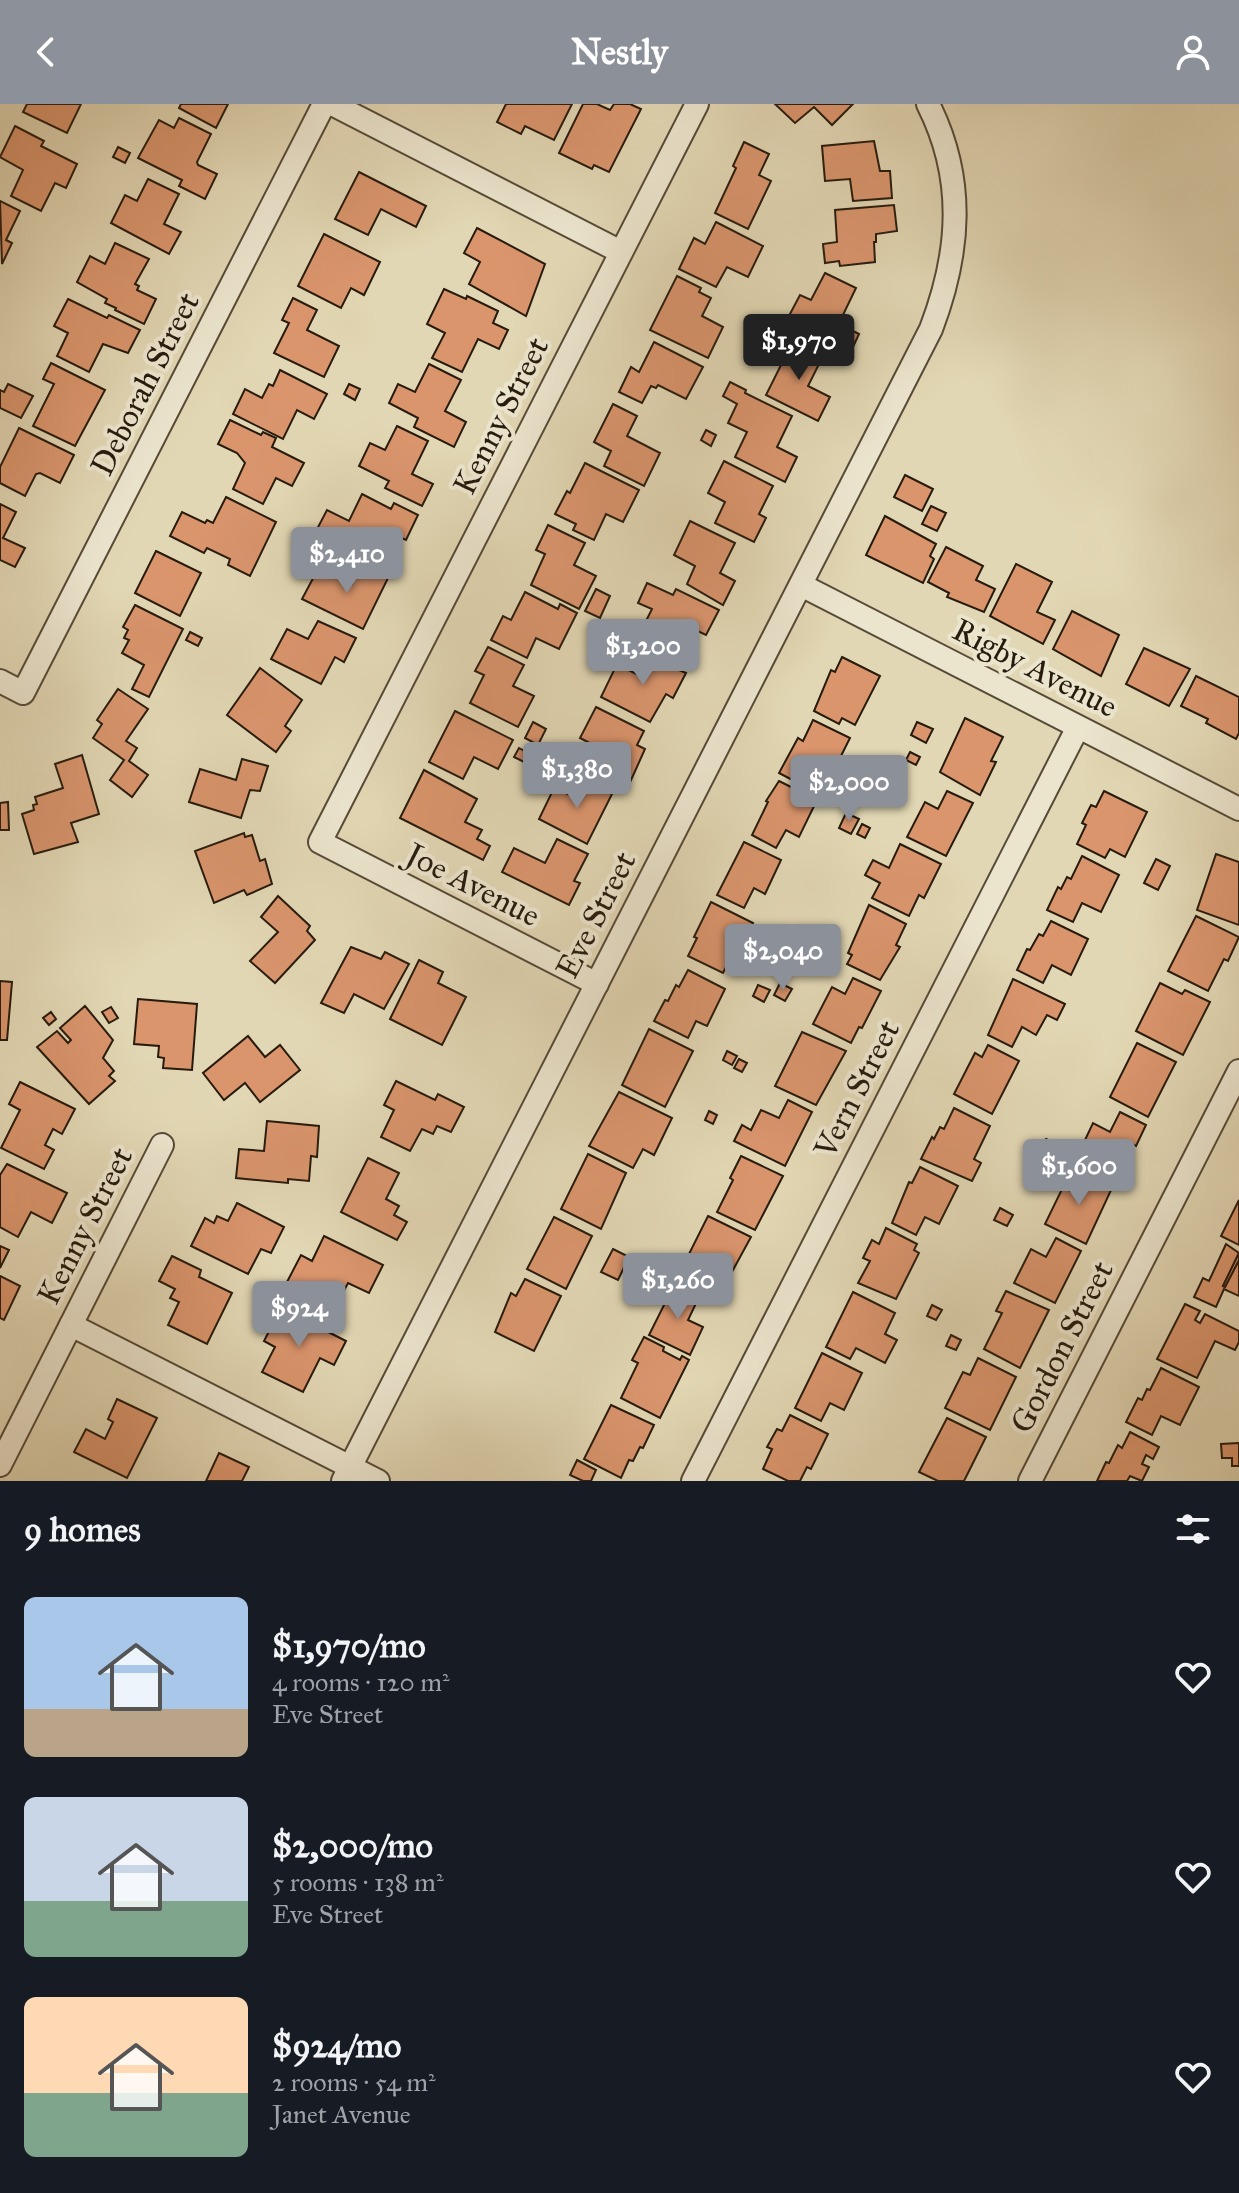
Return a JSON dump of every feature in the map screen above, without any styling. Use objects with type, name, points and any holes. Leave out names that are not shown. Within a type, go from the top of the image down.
[{"type":"street","name":"Deborah Street","points":[[0,681],[23,693],[324,104]]},
{"type":"street","points":[[332,104],[621,252]]},
{"type":"street","name":"Kenny Street","points":[[320,842],[697,104]]},
{"type":"street","name":"Eve Street","points":[[347,1474],[931,329],[946,291],[956,220],[953,179],[943,139],[928,104]]},
{"type":"street","name":"Rigby Avenue","points":[[801,585],[1239,809]]},
{"type":"street","name":"Vern Street","points":[[693,1481],[1078,727]]},
{"type":"street","name":"Joe Avenue","points":[[320,842],[597,984]]},
{"type":"street","name":"Gordon Street","points":[[1030,1481],[1239,1071]]},
{"type":"street","name":"Kenny Street","points":[[0,1465],[162,1145]]},
{"type":"street","points":[[71,1325],[347,1474],[378,1481]]},
{"type":"building","points":[[27,104],[81,104],[67,133],[23,112]]},
{"type":"building","points":[[181,104],[228,104],[216,128],[179,108]]},
{"type":"building","points":[[506,104],[572,104],[554,140],[525,126],[521,134],[497,122]]},
{"type":"building","points":[[583,104],[597,104],[610,110],[614,104],[630,104],[641,109],[609,172],[594,165],[592,169],[559,153]]},
{"type":"building","points":[[775,104],[853,104],[832,125],[814,107],[795,123]]},
{"type":"building","points":[[179,118],[211,134],[197,162],[217,174],[205,199],[179,186],[182,180],[138,158],[159,120],[174,128]]},
{"type":"building","points":[[15,126],[44,141],[41,146],[77,164],[66,188],[55,183],[41,211],[11,196],[23,170],[0,157]]},
{"type":"building","points":[[874,141],[880,171],[890,171],[892,198],[853,201],[850,179],[825,181],[822,146]]},
{"type":"building","points":[[744,142],[769,154],[759,175],[771,181],[748,229],[715,213],[736,168],[733,166]]},
{"type":"building","points":[[118,147],[130,153],[125,163],[113,157]]},
{"type":"building","points":[[359,172],[426,206],[416,227],[381,209],[368,235],[335,219]]},
{"type":"building","points":[[148,179],[179,194],[164,224],[181,232],[169,254],[111,223],[125,195],[137,201]]},
{"type":"building","points":[[0,201],[20,211],[6,240],[12,243],[2,264]]},
{"type":"building","points":[[894,205],[897,231],[876,234],[875,262],[840,266],[839,261],[825,263],[823,244],[837,242],[835,210]]},
{"type":"building","points":[[716,222],[763,246],[748,277],[727,267],[716,287],[679,269],[694,238],[705,244]]},
{"type":"building","points":[[477,228],[545,264],[526,316],[469,284],[480,262],[464,253]]},
{"type":"building","points":[[324,234],[380,262],[364,295],[351,288],[341,308],[298,286]]},
{"type":"building","points":[[115,243],[149,259],[135,284],[139,286],[137,290],[156,299],[144,324],[115,310],[105,303],[107,299],[77,282],[90,256],[105,264]]},
{"type":"building","points":[[825,273],[856,288],[841,325],[859,334],[848,358],[782,329],[800,295],[811,300]]},
{"type":"building","points":[[677,276],[701,288],[699,292],[711,298],[702,316],[723,327],[708,358],[650,330]]},
{"type":"building","points":[[444,289],[498,311],[493,323],[508,330],[499,349],[478,339],[462,372],[432,358],[445,333],[427,324]]},
{"type":"building","points":[[293,298],[317,310],[307,330],[339,346],[324,377],[274,353],[289,323],[282,320]]},
{"type":"building","points":[[68,299],[140,330],[128,353],[103,344],[89,372],[57,356],[68,333],[54,326]]},
{"type":"building","points":[[793,341],[823,356],[808,386],[830,397],[818,421],[766,395]]},
{"type":"building","points":[[654,342],[703,367],[686,399],[658,385],[656,388],[651,386],[642,403],[619,392],[631,367],[639,372]]},
{"type":"building","points":[[51,363],[105,390],[75,446],[33,426],[54,384],[43,379]]},
{"type":"building","points":[[429,364],[461,380],[445,411],[466,422],[454,447],[414,427],[418,418],[389,403],[398,384],[415,392]]},
{"type":"building","points":[[280,370],[327,394],[314,419],[297,410],[283,439],[233,414],[245,389],[262,398],[269,384],[273,386]]},
{"type":"building","points":[[730,382],[746,390],[745,393],[792,416],[777,447],[797,457],[785,482],[735,457],[747,432],[728,423],[737,404],[723,396]]},
{"type":"building","points":[[8,384],[33,396],[21,418],[0,408],[0,390],[4,392]]},
{"type":"building","points":[[349,384],[360,389],[355,400],[344,394]]},
{"type":"building","points":[[613,404],[637,416],[627,436],[660,453],[644,486],[604,466],[611,451],[594,442]]},
{"type":"building","points":[[230,420],[261,435],[263,432],[276,438],[272,447],[304,463],[292,486],[276,478],[263,504],[233,489],[245,463],[237,453],[218,444]]},
{"type":"building","points":[[397,426],[428,441],[412,474],[433,484],[422,506],[385,488],[389,481],[359,466],[370,443],[385,450]]},
{"type":"building","points":[[19,428],[74,455],[60,483],[36,474],[25,496],[0,483],[0,467]]},
{"type":"building","points":[[706,430],[716,435],[711,446],[701,440]]},
{"type":"building","points":[[724,461],[773,486],[759,514],[766,518],[754,542],[715,523],[725,502],[708,493]]},
{"type":"building","points":[[585,463],[639,490],[623,522],[606,514],[594,540],[573,530],[576,524],[555,514]]},
{"type":"building","points":[[905,475],[933,489],[922,511],[894,497]]},
{"type":"building","points":[[362,494],[391,509],[394,503],[418,515],[406,540],[384,530],[370,558],[316,531],[327,510],[349,521]]},
{"type":"building","points":[[226,497],[276,522],[250,576],[228,565],[230,559],[207,548],[204,553],[170,536],[182,512],[205,523],[207,520],[213,523]]},
{"type":"building","points":[[0,504],[16,512],[3,538],[25,548],[15,567],[0,560]]},
{"type":"building","points":[[931,506],[946,513],[937,531],[922,524]]},
{"type":"building","points":[[885,516],[936,544],[930,556],[934,559],[923,583],[866,555]]},
{"type":"building","points":[[690,521],[735,543],[720,573],[735,581],[723,605],[687,584],[695,566],[674,555]]},
{"type":"building","points":[[548,525],[585,543],[574,565],[596,576],[579,609],[531,585],[545,554],[536,550]]},
{"type":"building","points":[[946,547],[983,566],[976,580],[995,589],[984,612],[947,597],[949,593],[928,582]]},
{"type":"building","points":[[156,551],[201,573],[180,616],[135,593]]},
{"type":"building","points":[[1016,564],[1052,582],[1037,612],[1055,620],[1043,644],[990,616]]},
{"type":"building","points":[[361,565],[388,578],[363,629],[302,599],[319,567],[352,584]]},
{"type":"building","points":[[647,583],[673,595],[676,589],[719,610],[706,635],[685,625],[670,655],[637,639],[652,609],[638,603]]},
{"type":"building","points":[[596,589],[610,596],[600,618],[585,611]]},
{"type":"building","points":[[525,592],[558,609],[560,604],[577,613],[559,649],[536,638],[527,658],[491,640],[503,616],[511,620]]},
{"type":"building","points":[[135,605],[183,629],[149,697],[132,689],[144,665],[122,653],[129,640],[124,638],[128,630],[123,627]]},
{"type":"building","points":[[1072,611],[1119,635],[1101,676],[1053,649]]},
{"type":"building","points":[[318,621],[356,638],[344,662],[335,657],[321,684],[271,659],[287,629],[308,639]]},
{"type":"building","points":[[190,632],[202,638],[198,646],[186,640]]},
{"type":"building","points":[[488,647],[524,665],[513,686],[534,696],[518,727],[470,703],[484,675],[475,671]]},
{"type":"building","points":[[1144,648],[1190,669],[1169,706],[1126,684]]},
{"type":"building","points":[[647,656],[686,673],[673,698],[666,694],[650,722],[601,697],[617,664],[638,675]]},
{"type":"building","points":[[842,657],[880,676],[855,725],[842,718],[839,724],[814,711],[831,670],[835,672]]},
{"type":"building","points":[[260,668],[302,700],[285,726],[291,731],[276,752],[227,715]]},
{"type":"building","points":[[1196,676],[1239,697],[1239,733],[1236,739],[1206,723],[1208,719],[1181,706]]},
{"type":"building","points":[[118,689],[148,709],[126,741],[137,748],[129,761],[148,775],[132,797],[110,780],[124,760],[93,738],[102,724],[97,720]]},
{"type":"building","points":[[596,707],[644,731],[637,745],[645,749],[627,789],[603,777],[613,755],[580,738]]},
{"type":"building","points":[[455,711],[513,740],[498,769],[474,757],[463,779],[429,762]]},
{"type":"building","points":[[965,718],[1003,737],[991,761],[996,762],[980,795],[940,772]]},
{"type":"building","points":[[813,720],[850,738],[825,788],[809,780],[806,787],[779,773],[798,738],[803,741]]},
{"type":"building","points":[[533,722],[546,729],[538,745],[525,738]]},
{"type":"building","points":[[917,722],[933,729],[926,743],[911,735]]},
{"type":"building","points":[[519,748],[528,753],[524,762],[514,757]]},
{"type":"building","points":[[910,752],[920,757],[916,765],[906,760]]},
{"type":"building","points":[[82,755],[99,814],[71,823],[78,842],[34,854],[22,814],[34,810],[33,805],[37,804],[35,797],[63,788],[55,764]]},
{"type":"building","points":[[892,757],[906,764],[899,777],[885,770]]},
{"type":"building","points":[[242,759],[268,766],[260,791],[250,790],[241,818],[189,802],[200,769],[236,780]]},
{"type":"building","points":[[424,770],[477,799],[465,822],[482,830],[477,839],[490,846],[483,860],[400,818]]},
{"type":"building","points":[[581,778],[613,792],[587,844],[539,819],[554,788],[572,796]]},
{"type":"building","points":[[779,781],[817,800],[799,837],[786,830],[776,848],[752,835],[766,801]]},
{"type":"building","points":[[947,791],[973,803],[946,856],[907,837],[925,802],[938,809]]},
{"type":"building","points":[[1104,791],[1147,812],[1125,857],[1110,849],[1105,858],[1077,844],[1091,805],[1096,807]]},
{"type":"building","points":[[8,802],[9,830],[0,830],[0,803]]},
{"type":"building","points":[[846,813],[859,819],[851,834],[839,828]]},
{"type":"building","points":[[862,824],[870,828],[865,838],[857,834]]},
{"type":"building","points":[[244,833],[245,837],[252,835],[260,861],[265,859],[272,884],[247,895],[244,890],[214,903],[195,851]]},
{"type":"building","points":[[557,839],[588,854],[574,881],[580,883],[569,905],[502,872],[514,848],[545,863]]},
{"type":"building","points":[[744,842],[781,860],[765,894],[754,888],[744,908],[717,895]]},
{"type":"building","points":[[900,844],[941,864],[924,898],[919,895],[909,916],[872,898],[880,883],[865,875],[873,860],[889,868]]},
{"type":"building","points":[[1216,854],[1239,862],[1239,925],[1197,910]]},
{"type":"building","points":[[1082,856],[1119,875],[1101,912],[1082,903],[1073,922],[1047,910],[1058,887],[1061,889],[1067,877],[1071,879]]},
{"type":"building","points":[[1156,859],[1170,866],[1158,890],[1144,883]]},
{"type":"building","points":[[278,896],[310,926],[307,931],[315,940],[275,983],[250,961],[278,932],[261,917]]},
{"type":"building","points":[[711,902],[753,923],[735,959],[731,957],[723,973],[688,956]]},
{"type":"building","points":[[869,905],[906,924],[896,945],[900,947],[880,980],[847,964],[852,955],[848,953]]},
{"type":"building","points":[[1196,916],[1239,937],[1228,961],[1224,959],[1208,991],[1168,971]]},
{"type":"building","points":[[1051,921],[1088,939],[1071,975],[1052,965],[1043,983],[1017,970],[1027,949],[1030,950],[1039,934],[1043,936]]},
{"type":"building","points":[[803,930],[816,937],[810,949],[797,942]]},
{"type":"building","points":[[351,947],[381,959],[385,952],[409,964],[384,1009],[354,994],[344,1013],[321,1003]]},
{"type":"building","points":[[419,960],[443,972],[438,983],[466,997],[442,1045],[390,1019]]},
{"type":"building","points":[[688,970],[725,989],[707,1026],[696,1021],[688,1038],[654,1021],[665,1000],[668,1001],[676,985],[679,987]]},
{"type":"building","points":[[853,978],[881,991],[851,1043],[813,1024],[832,987],[845,994]]},
{"type":"building","points":[[1013,979],[1065,1004],[1057,1020],[1047,1015],[1036,1035],[1022,1027],[1012,1047],[988,1035]]},
{"type":"building","points":[[0,981],[12,982],[7,1040],[0,1040]]},
{"type":"building","points":[[780,983],[792,989],[785,1001],[774,995]]},
{"type":"building","points":[[1160,983],[1182,994],[1185,990],[1210,1002],[1183,1055],[1136,1031]]},
{"type":"building","points":[[758,985],[770,990],[764,1002],[753,996]]},
{"type":"building","points":[[138,999],[197,1004],[192,1070],[163,1068],[164,1058],[158,1057],[159,1046],[134,1044]]},
{"type":"building","points":[[85,1006],[113,1040],[103,1058],[114,1071],[109,1076],[115,1081],[89,1104],[37,1047],[57,1031],[68,1043],[71,1040],[60,1028]]},
{"type":"building","points":[[111,1007],[118,1018],[109,1023],[102,1012]]},
{"type":"building","points":[[51,1012],[56,1019],[49,1025],[43,1018]]},
{"type":"building","points":[[649,1029],[693,1051],[665,1107],[622,1085]]},
{"type":"building","points":[[802,1032],[846,1051],[816,1105],[775,1086]]},
{"type":"building","points":[[248,1036],[265,1057],[280,1045],[300,1070],[260,1102],[245,1083],[224,1100],[203,1073]]},
{"type":"building","points":[[1137,1043],[1176,1062],[1148,1117],[1110,1097]]},
{"type":"building","points":[[988,1045],[1019,1061],[992,1114],[954,1094],[975,1053],[982,1057]]},
{"type":"building","points":[[727,1051],[737,1056],[732,1065],[723,1060]]},
{"type":"building","points":[[739,1059],[747,1063],[742,1072],[734,1068]]},
{"type":"building","points":[[396,1081],[435,1100],[438,1094],[464,1107],[451,1132],[437,1126],[433,1134],[422,1129],[410,1151],[381,1137],[394,1110],[384,1105]]},
{"type":"building","points":[[20,1082],[75,1109],[62,1134],[53,1129],[45,1145],[54,1150],[44,1169],[1,1148],[20,1110],[9,1104]]},
{"type":"building","points":[[619,1092],[672,1118],[654,1155],[643,1149],[633,1168],[589,1146]]},
{"type":"building","points":[[788,1100],[812,1112],[785,1166],[734,1141],[742,1125],[751,1130],[761,1110],[779,1118]]},
{"type":"building","points":[[954,1108],[990,1126],[974,1159],[981,1163],[972,1181],[921,1159],[932,1137],[934,1139],[940,1127],[944,1129]]},
{"type":"building","points":[[709,1111],[717,1115],[713,1124],[705,1120]]},
{"type":"building","points":[[1120,1112],[1146,1125],[1136,1146],[1133,1144],[1126,1157],[1123,1156],[1113,1177],[1076,1159],[1093,1123],[1110,1132]]},
{"type":"building","points":[[267,1121],[319,1126],[317,1157],[311,1156],[309,1181],[288,1179],[288,1183],[236,1178],[239,1149],[264,1151]]},
{"type":"building","points":[[1046,1139],[1057,1144],[1053,1152],[1042,1147]]},
{"type":"building","points":[[588,1154],[626,1173],[601,1229],[561,1209]]},
{"type":"building","points":[[741,1156],[783,1176],[755,1230],[717,1212]]},
{"type":"building","points":[[368,1158],[399,1173],[386,1199],[399,1206],[394,1215],[407,1222],[397,1240],[341,1212]]},
{"type":"building","points":[[7,1164],[67,1193],[52,1223],[31,1212],[18,1237],[0,1227],[0,1175]]},
{"type":"building","points":[[920,1167],[958,1186],[939,1224],[925,1217],[916,1235],[892,1223],[909,1182],[912,1183]]},
{"type":"building","points":[[1074,1168],[1112,1188],[1086,1244],[1045,1224],[1063,1187],[1077,1194],[1079,1189],[1067,1182]]},
{"type":"building","points":[[1239,1200],[1239,1245],[1221,1236]]},
{"type":"building","points":[[237,1203],[284,1227],[271,1253],[261,1249],[248,1274],[191,1246],[205,1218],[214,1223],[217,1216],[228,1221]]},
{"type":"building","points":[[1000,1208],[1013,1215],[1007,1226],[994,1220]]},
{"type":"building","points":[[708,1216],[751,1237],[721,1292],[680,1272]]},
{"type":"building","points":[[554,1217],[592,1236],[566,1289],[527,1269]]},
{"type":"building","points":[[886,1228],[917,1244],[914,1250],[919,1253],[896,1299],[858,1283],[870,1261],[863,1258],[872,1240],[879,1244]]},
{"type":"building","points":[[324,1236],[383,1265],[369,1293],[348,1283],[336,1306],[287,1282],[301,1255],[312,1261]]},
{"type":"building","points":[[1056,1238],[1081,1251],[1055,1303],[1014,1283],[1031,1249],[1046,1257]]},
{"type":"building","points":[[1226,1244],[1239,1253],[1223,1286],[1239,1260],[1239,1296],[1224,1289],[1216,1307],[1194,1297],[1203,1278],[1209,1281]]},
{"type":"building","points":[[0,1246],[9,1250],[0,1268]]},
{"type":"building","points":[[613,1249],[629,1257],[618,1280],[601,1272]]},
{"type":"building","points":[[1239,1253],[1239,1260],[1225,1287],[1223,1286]]},
{"type":"building","points":[[172,1256],[201,1270],[199,1277],[232,1293],[207,1344],[168,1325],[179,1302],[170,1298],[175,1289],[159,1281]]},
{"type":"building","points":[[0,1276],[20,1286],[4,1320],[0,1318]]},
{"type":"building","points":[[525,1279],[561,1296],[534,1351],[495,1332],[511,1293],[516,1296]]},
{"type":"building","points":[[675,1283],[700,1295],[688,1320],[703,1327],[690,1355],[649,1335]]},
{"type":"building","points":[[1006,1291],[1049,1310],[1020,1368],[984,1349],[1002,1313],[996,1311]]},
{"type":"building","points":[[853,1292],[895,1313],[885,1334],[897,1340],[885,1363],[856,1348],[850,1359],[826,1347]]},
{"type":"building","points":[[1185,1304],[1200,1311],[1195,1320],[1200,1323],[1205,1314],[1239,1331],[1235,1350],[1215,1341],[1197,1378],[1157,1359]]},
{"type":"building","points":[[932,1305],[942,1310],[936,1320],[927,1316]]},
{"type":"building","points":[[281,1308],[346,1341],[334,1365],[320,1358],[303,1392],[262,1372],[275,1347],[264,1341]]},
{"type":"building","points":[[951,1335],[961,1340],[956,1350],[946,1346]]},
{"type":"building","points":[[644,1337],[680,1360],[682,1356],[689,1360],[660,1418],[621,1398],[638,1363],[632,1360]]},
{"type":"building","points":[[822,1353],[862,1373],[844,1410],[830,1403],[821,1421],[795,1408]]},
{"type":"building","points":[[978,1358],[1016,1377],[990,1430],[945,1408],[963,1372],[970,1375]]},
{"type":"building","points":[[1161,1368],[1199,1387],[1180,1425],[1161,1416],[1152,1435],[1126,1422],[1138,1398],[1142,1400],[1147,1389],[1150,1390]]},
{"type":"building","points":[[117,1399],[157,1418],[127,1478],[74,1452],[86,1429],[105,1439],[113,1422],[108,1419]]},
{"type":"building","points":[[611,1405],[654,1425],[643,1448],[640,1447],[633,1461],[629,1460],[621,1478],[584,1459]]},
{"type":"building","points":[[790,1415],[828,1434],[811,1469],[807,1467],[800,1481],[788,1481],[763,1469],[772,1449],[767,1447],[777,1429],[782,1431]]},
{"type":"building","points":[[947,1418],[986,1437],[964,1481],[938,1481],[919,1472]]},
{"type":"building","points":[[1130,1432],[1159,1447],[1153,1459],[1146,1455],[1142,1464],[1149,1467],[1142,1481],[1130,1476],[1127,1481],[1097,1481],[1106,1462],[1109,1463],[1118,1445],[1122,1448]]},
{"type":"building","points":[[1239,1443],[1239,1466],[1232,1466],[1232,1458],[1222,1458],[1221,1444]]},
{"type":"building","points":[[219,1453],[249,1467],[242,1481],[206,1481]]},
{"type":"building","points":[[577,1460],[596,1470],[591,1481],[570,1475]]}]
